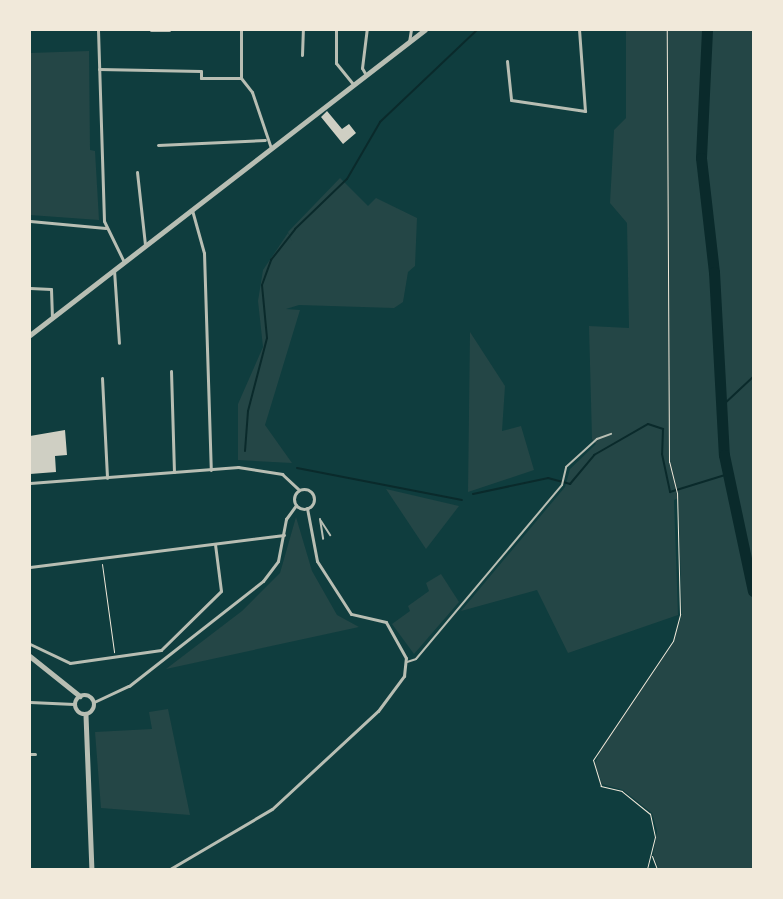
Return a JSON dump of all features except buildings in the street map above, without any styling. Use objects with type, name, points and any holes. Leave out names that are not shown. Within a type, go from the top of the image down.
[{"type":"street","points":[[98,30],[106,228],[124,262]]},
{"type":"street","points":[[151,30],[169,30]]},
{"type":"street","points":[[241,30],[241,78],[252,92],[266,140],[271,148]]},
{"type":"street","points":[[302,55],[303,30]]},
{"type":"street","points":[[336,30],[336,63],[355,85]]},
{"type":"street","points":[[366,30],[362,68],[366,76]]},
{"type":"street","points":[[409,42],[411,30]]},
{"type":"street","points":[[30,334],[425,30]]},
{"type":"street","points":[[507,61],[511,100],[585,111],[579,30]]},
{"type":"street","points":[[99,69],[201,71],[200,78],[241,78]]},
{"type":"street","points":[[158,144],[266,140]]},
{"type":"street","points":[[137,172],[146,245]]},
{"type":"street","points":[[192,209],[204,253],[211,470]]},
{"type":"street","points":[[30,221],[106,228]]},
{"type":"street","points":[[114,270],[119,343]]},
{"type":"street","points":[[30,288],[51,289],[52,318]]},
{"type":"street","points":[[171,370],[174,472]]},
{"type":"street","points":[[102,378],[107,478]]},
{"type":"street","points":[[30,483],[238,467],[277,472],[299,490],[307,489],[314,495],[313,503],[307,508]]},
{"type":"street","points":[[94,702],[129,686],[234,608],[273,571],[284,535],[286,519],[296,505],[299,490]]},
{"type":"street","points":[[296,505],[307,508]]},
{"type":"street","points":[[170,869],[272,809],[393,695],[407,662],[386,622],[357,618],[346,607],[317,561],[307,508]]},
{"type":"street","points":[[30,567],[284,535]]},
{"type":"street","points":[[30,644],[70,663],[161,650],[203,613],[221,591],[215,544]]},
{"type":"street","points":[[30,656],[80,696],[88,695],[94,702],[93,710],[86,715]]},
{"type":"street","points":[[74,704],[80,696]]},
{"type":"street","points":[[30,702],[74,704],[86,715],[92,869]]},
{"type":"street","points":[[30,754],[35,754]]},
{"type":"lane","points":[[407,662],[416,659],[562,485],[566,467],[581,453],[611,434]]},
{"type":"lane","points":[[323,539],[320,518],[330,535]]},
{"type":"path","points":[[647,869],[655,831],[650,814],[622,791],[601,786],[593,760],[673,641],[680,614],[677,494],[669,462],[667,30]]},
{"type":"path","points":[[102,558],[114,657]]},
{"type":"path","points":[[651,856],[657,869]]},
{"type":"shaded area","points":[[626,30],[753,30],[753,869],[659,869],[653,855],[657,831],[652,813],[623,790],[602,784],[595,764],[602,746],[674,642],[682,614],[678,498],[674,500],[678,615],[568,653],[537,590],[461,611],[565,487],[570,469],[596,444],[592,439],[589,326],[629,328],[627,223],[610,203],[614,130],[626,118]]},
{"type":"shaded area","points":[[89,51],[90,150],[95,151],[99,220],[30,215],[30,53]]},
{"type":"shaded area","points":[[340,178],[368,206],[376,198],[417,218],[415,266],[408,272],[403,302],[394,308],[299,305],[286,309],[300,310],[265,425],[292,463],[238,460],[238,404],[263,347],[258,301],[263,270],[288,233],[292,242],[288,232]]},
{"type":"shaded area","points":[[470,332],[505,386],[502,431],[521,426],[534,470],[468,492]]},
{"type":"shaded area","points":[[386,489],[459,506],[426,549]]},
{"type":"shaded area","points":[[296,517],[312,571],[337,615],[359,627],[166,669],[242,611],[280,573]]},
{"type":"shaded area","points":[[441,574],[459,602],[414,654],[392,624],[410,611],[408,606],[429,591],[426,583]]},
{"type":"shaded area","points":[[168,709],[190,815],[101,808],[95,732],[152,729],[149,712]]},
{"type":"waterway","points":[[245,451],[248,411],[267,338],[262,285],[271,260],[295,229],[347,179],[380,122],[477,30]]},
{"type":"waterway","points":[[707,30],[701,158],[714,272],[724,455],[753,591]]},
{"type":"waterway","points":[[722,406],[753,377]]},
{"type":"waterway","points":[[473,494],[548,478],[570,484],[594,455],[648,424],[663,429],[662,454],[670,492],[728,474]]},
{"type":"waterway","points":[[297,468],[462,500]]}]
